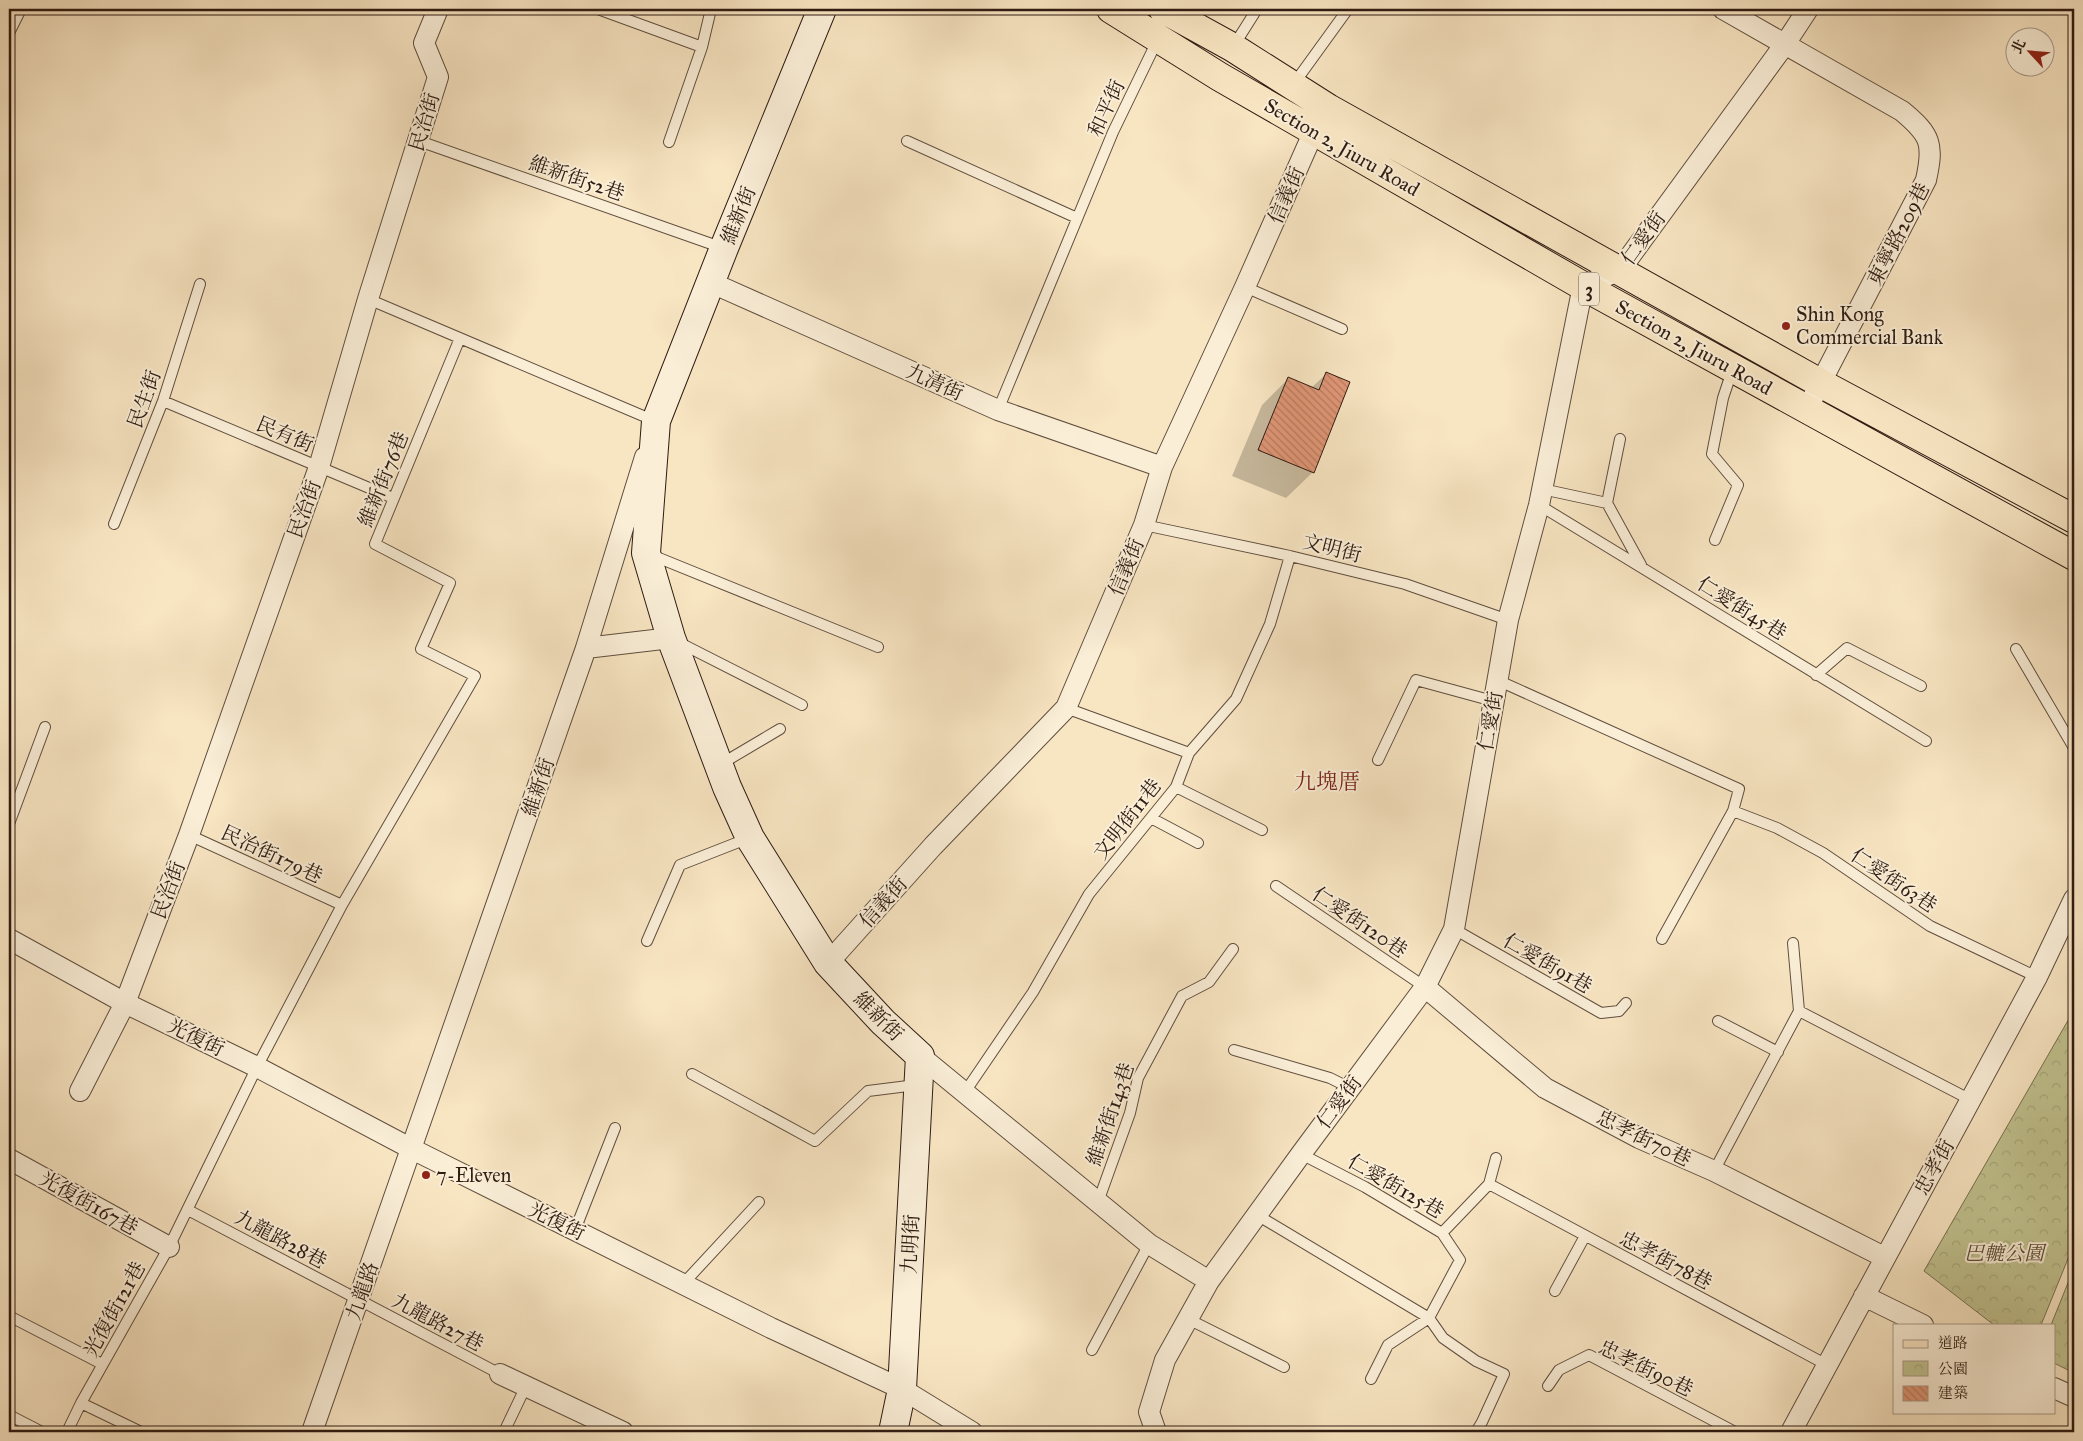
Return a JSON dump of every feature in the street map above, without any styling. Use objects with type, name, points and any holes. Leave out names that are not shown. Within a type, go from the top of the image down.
[{"type":"main road","name":"Section 2, Jiuru Road","points":[[1111,9],[1166,23],[1232,47],[1328,108],[1822,384],[2074,519]]},
{"type":"main road","name":"Section 2, Jiuru Road","points":[[1166,23],[1314,131],[1583,286],[2074,556]]},
{"type":"street","name":"民治街","points":[[80,1091],[125,1003],[189,835],[319,467],[368,299],[438,77],[424,43],[438,9]]},
{"type":"street","name":"維新街","points":[[412,1149],[586,648],[656,421],[712,283],[724,248],[822,9]]},
{"type":"street","name":"東寧路209巷","points":[[1723,9],[1902,111],[1922,128],[1932,154],[1926,180],[1822,384],[1807,409]]},
{"type":"street","name":"仁愛街","points":[[1156,1432],[1149,1412],[1165,1360],[1209,1281],[1425,987],[1454,929],[1508,620],[1541,497],[1583,286],[1620,270],[1808,9]]},
{"type":"street","name":"信義街","points":[[828,963],[933,846],[1066,708],[1144,525],[1162,467],[1314,131],[1328,108]]},
{"type":"street","name":"九清街","points":[[712,283],[998,410],[1162,467]]},
{"type":"street","name":"維新街","points":[[656,421],[646,553],[671,638],[719,766],[750,838],[828,963],[883,1022],[920,1056]]},
{"type":"street","points":[[586,648],[671,638]]},
{"type":"street","name":"忠孝街","points":[[1791,1432],[2037,977],[2074,899]]},
{"type":"street","name":"光復街","points":[[9,939],[125,1003],[257,1067],[412,1149],[771,1328],[902,1389],[972,1432]]},
{"type":"street","name":"忠孝街70巷","points":[[1425,987],[1545,1088],[1639,1138],[1714,1171],[1884,1257]]},
{"type":"street","points":[[920,1056],[1149,1244],[1209,1281]]},
{"type":"street","name":"九明街","points":[[893,1432],[902,1389],[920,1056]]},
{"type":"street","name":"九龍路","points":[[312,1432],[412,1149]]},
{"type":"street","name":"光復街167巷","points":[[9,1159],[168,1247]]},
{"type":"street","points":[[1864,1296],[1921,1324]]},
{"type":"street","points":[[500,1374],[623,1432]]},
{"type":"street","points":[[2056,1389],[2074,1397]]},
{"type":"lane","points":[[9,33],[21,9]]},
{"type":"lane","points":[[598,9],[610,11],[702,48]]},
{"type":"lane","points":[[669,142],[702,48],[711,9]]},
{"type":"lane","points":[[1232,47],[1257,9]]},
{"type":"lane","points":[[1293,85],[1348,9]]},
{"type":"lane","name":"和平街","points":[[998,410],[1113,132],[1166,23]]},
{"type":"lane","name":"維新街52巷","points":[[419,140],[724,248]]},
{"type":"lane","points":[[907,141],[1077,218]]},
{"type":"lane","name":"民生街","points":[[114,524],[163,401],[200,284]]},
{"type":"lane","points":[[1245,287],[1342,329]]},
{"type":"lane","points":[[368,299],[656,421]]},
{"type":"lane","name":"維新街76巷","points":[[460,338],[375,544],[450,583],[421,649],[474,676]]},
{"type":"lane","points":[[1715,540],[1738,485],[1712,454],[1723,398],[1733,369]]},
{"type":"lane","name":"民有街","points":[[163,401],[393,498]]},
{"type":"lane","points":[[1620,439],[1607,503],[1641,566]]},
{"type":"lane","points":[[1541,497],[1607,503]]},
{"type":"lane","name":"仁愛街45巷","points":[[1541,497],[1641,566],[1926,741]]},
{"type":"lane","name":"文明街","points":[[1144,525],[1290,556],[1405,584],[1508,620]]},
{"type":"lane","points":[[646,553],[878,647]]},
{"type":"lane","name":"文明街11巷","points":[[964,1092],[1033,992],[1089,894],[1176,787],[1189,753],[1236,699],[1270,624],[1290,556]]},
{"type":"lane","points":[[671,638],[802,705]]},
{"type":"lane","points":[[1816,675],[1847,648],[1921,686]]},
{"type":"lane","points":[[2016,649],[2074,748]]},
{"type":"lane","name":"光復街121巷","points":[[67,1432],[102,1364],[188,1210],[257,1067],[342,905],[474,676]]},
{"type":"lane","points":[[1378,760],[1416,680],[1493,701]]},
{"type":"lane","points":[[1497,680],[1739,789],[1733,811],[1662,938]]},
{"type":"lane","points":[[1066,708],[1189,753]]},
{"type":"lane","points":[[9,824],[45,726]]},
{"type":"lane","points":[[719,766],[780,729]]},
{"type":"lane","points":[[1176,787],[1262,830]]},
{"type":"lane","name":"仁愛街63巷","points":[[1733,811],[1777,828],[1823,853],[1930,926],[2037,977]]},
{"type":"lane","points":[[1151,818],[1198,843]]},
{"type":"lane","name":"民治街179巷","points":[[189,835],[342,905]]},
{"type":"lane","points":[[647,941],[680,865],[750,838]]},
{"type":"lane","name":"仁愛街120巷","points":[[1276,886],[1425,987]]},
{"type":"lane","name":"仁愛街91巷","points":[[1454,929],[1601,1013],[1619,1011],[1626,1003]]},
{"type":"lane","points":[[1714,1171],[1799,1011],[1794,943]]},
{"type":"lane","name":"維新街143巷","points":[[1098,1202],[1130,1113],[1138,1078],[1182,996],[1209,982],[1233,949]]},
{"type":"lane","points":[[1799,1011],[1971,1100]]},
{"type":"lane","points":[[1718,1022],[1778,1052]]},
{"type":"lane","points":[[1234,1050],[1330,1078],[1350,1088]]},
{"type":"lane","points":[[692,1074],[815,1141],[868,1090],[919,1084]]},
{"type":"lane","points":[[574,1230],[615,1128]]},
{"type":"lane","name":"仁愛街125巷","points":[[1301,1154],[1365,1187],[1442,1233],[1460,1260],[1429,1318],[1388,1345],[1371,1379]]},
{"type":"lane","points":[[1442,1233],[1489,1184],[1496,1158]]},
{"type":"lane","name":"忠孝街78巷","points":[[1489,1184],[1828,1365]]},
{"type":"lane","points":[[683,1284],[760,1202]]},
{"type":"lane","name":"九龍路28巷","points":[[188,1210],[359,1300]]},
{"type":"lane","points":[[1257,1214],[1429,1318],[1443,1338],[1476,1361],[1504,1374],[1476,1432]]},
{"type":"lane","points":[[1555,1291],[1585,1236]]},
{"type":"lane","points":[[1092,1350],[1149,1244]]},
{"type":"lane","name":"九龍路27巷","points":[[359,1300],[500,1374]]},
{"type":"lane","points":[[9,1316],[102,1364]]},
{"type":"lane","points":[[1188,1319],[1284,1367]]},
{"type":"lane","name":"忠孝街90巷","points":[[1548,1386],[1559,1370],[1589,1355],[1735,1432]]},
{"type":"lane","points":[[504,1432],[526,1386]]},
{"type":"lane","points":[[81,1403],[141,1432]]},
{"type":"lane","points":[[9,1415],[42,1432]]},
{"type":"green space","name":"巴轆公園","points":[[2074,1010],[2074,1244],[2041,1324],[1993,1324],[1924,1271]]},
{"type":"green space","name":"巴轆公園","points":[[2074,1268],[2074,1373],[2056,1364],[2056,1324],[2051,1324]]},
{"type":"building","points":[[1326,372],[1350,382],[1314,473],[1258,450],[1288,377],[1319,390]]},
{"type":"place","name":"Shin Kong Commercial Bank","points":[[1786,326]]},
{"type":"place","name":"7-Eleven","points":[[426,1175]]},
{"type":"district","name":"九塊厝","points":[[1327,781]]}]
